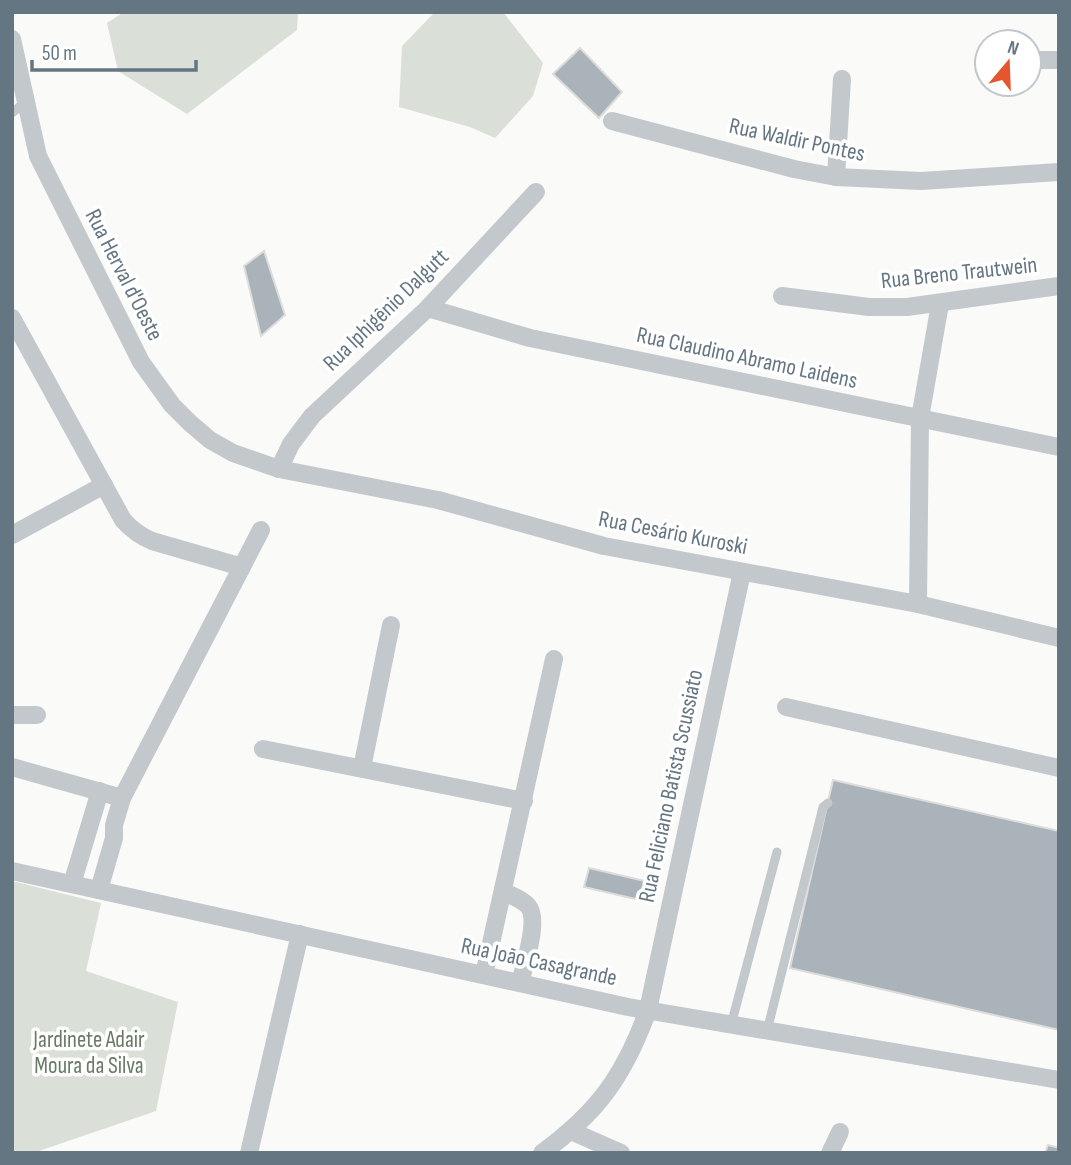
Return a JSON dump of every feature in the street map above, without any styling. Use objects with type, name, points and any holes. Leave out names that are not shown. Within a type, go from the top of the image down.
[{"type":"street","name":"Rua Herval d'Oeste","points":[[12,39],[19,107],[44,172],[154,383],[172,405],[210,440],[233,453],[279,469]]},
{"type":"street","points":[[836,177],[842,79]]},
{"type":"street","name":"Rua Waldir Pontes","points":[[612,121],[794,169],[836,177],[920,181],[1059,172]]},
{"type":"street","name":"Rua Iphigênio Dalgutt","points":[[279,469],[291,444],[312,416],[428,308],[536,192]]},
{"type":"street","name":"Rua Breno Trautwein","points":[[782,296],[869,307],[940,304],[1059,286]]},
{"type":"street","points":[[918,604],[920,418],[940,304]]},
{"type":"street","name":"Rua Claudino Abramo Laidens","points":[[428,308],[530,338],[1059,447]]},
{"type":"street","points":[[12,318],[123,520],[140,536],[242,567]]},
{"type":"street","name":"Rua Cesário Kuroski","points":[[279,469],[424,496],[604,546],[918,604],[1059,638]]},
{"type":"street","points":[[12,535],[104,485]]},
{"type":"street","points":[[99,890],[122,797],[261,530]]},
{"type":"street","name":"Rua Feliciano Batista Scussiato","points":[[542,1153],[588,1116],[616,1078],[648,1010],[742,572]]},
{"type":"street","points":[[362,768],[391,625]]},
{"type":"street","points":[[484,975],[554,659]]},
{"type":"street","points":[[786,707],[1059,768]]},
{"type":"street","points":[[12,715],[37,715]]},
{"type":"street","points":[[263,749],[524,801]]},
{"type":"street","points":[[12,767],[122,797]]},
{"type":"street","points":[[72,884],[100,792]]},
{"type":"street","name":"Rua João Casagrande","points":[[12,871],[648,1010],[1059,1080]]},
{"type":"street","points":[[504,892],[529,907],[532,914],[533,924],[520,983]]},
{"type":"street","points":[[249,1153],[300,934]]},
{"type":"street","points":[[572,1131],[621,1153]]},
{"type":"street","points":[[830,1153],[839,1132]]},
{"type":"lane","points":[[767,1031],[823,807],[828,803]]},
{"type":"lane","points":[[731,1025],[777,852]]},
{"type":"green space","points":[[124,12],[298,12],[297,30],[187,114],[118,71],[107,23]]},
{"type":"green space","points":[[435,12],[503,12],[543,63],[533,96],[495,138],[470,127],[399,107],[402,46]]},
{"type":"green space","name":"Jardinete Adair Moura da Silva","points":[[12,881],[101,903],[86,971],[178,1002],[156,1111],[33,1153],[12,1153]]},
{"type":"building","points":[[580,48],[622,92],[599,118],[553,74]]},
{"type":"building","points":[[264,251],[285,315],[261,336],[244,266]]},
{"type":"building","points":[[833,780],[1059,831],[1059,1030],[790,968]]},
{"type":"building","points":[[589,868],[649,882],[644,901],[584,887]]},
{"type":"building","points":[[1048,1145],[1059,1148],[1059,1153],[1045,1153]]}]
